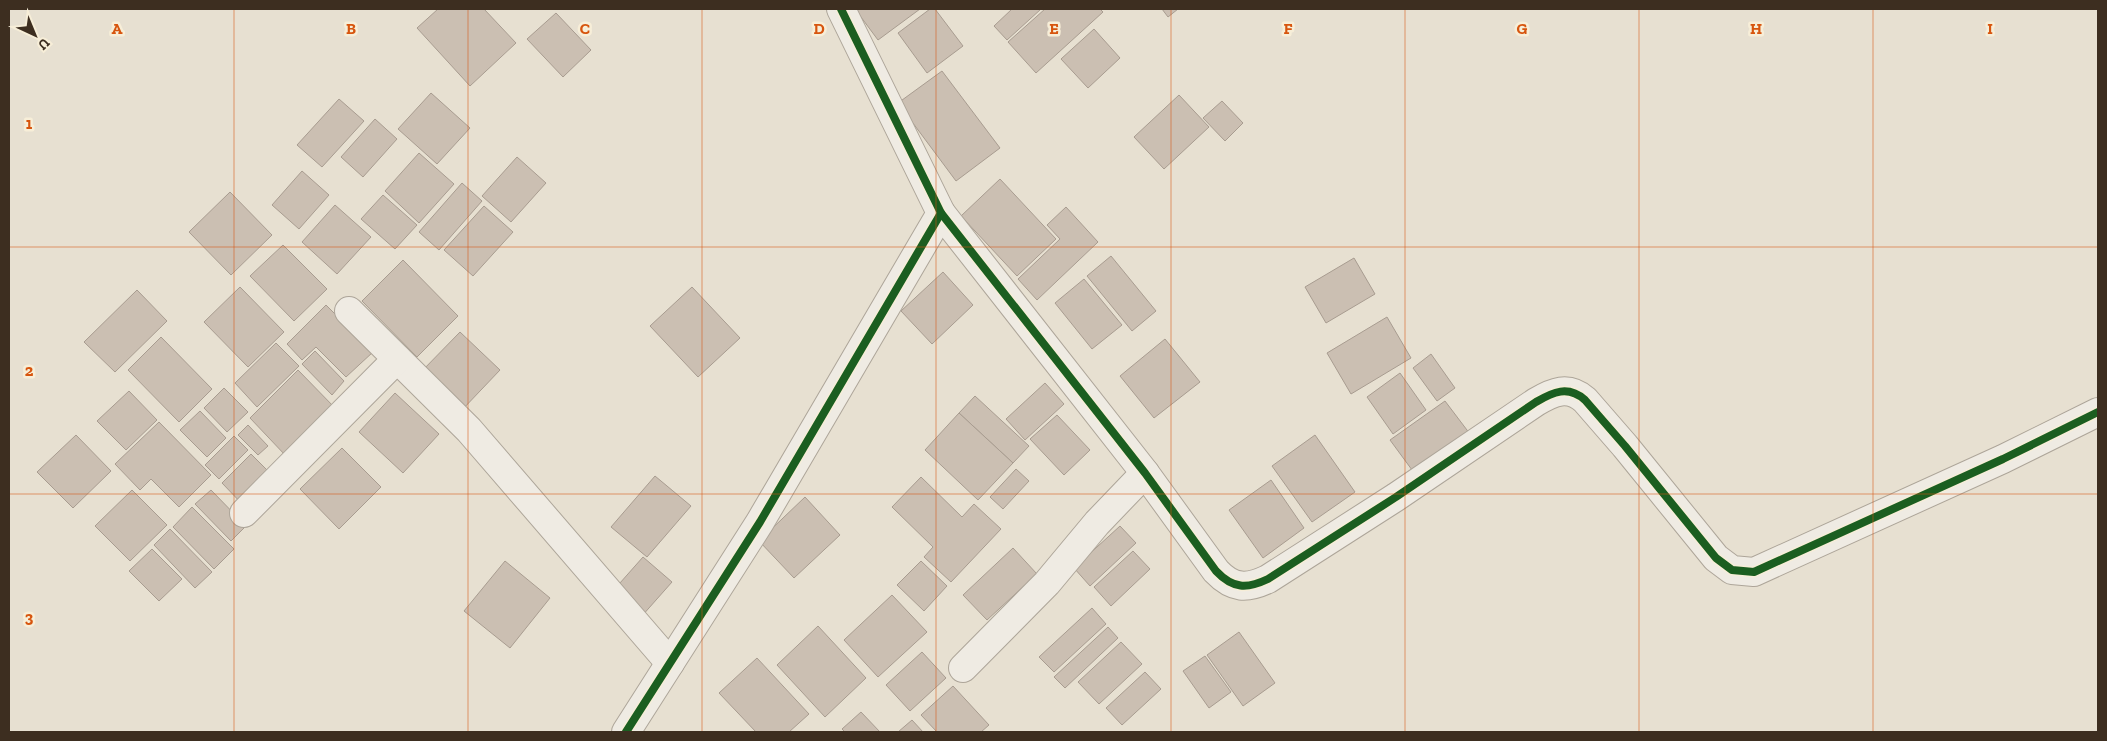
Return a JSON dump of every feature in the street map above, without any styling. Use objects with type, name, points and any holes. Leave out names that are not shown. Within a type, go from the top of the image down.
[{"type":"street","points":[[842,9],[941,213],[1145,473],[1208,561],[1223,579],[1234,584],[1256,584],[1268,579],[1396,497],[1553,392],[1567,390],[1585,400],[1716,558],[1732,570],[1749,572],[1791,557],[2003,459],[2098,412]]},
{"type":"street","points":[[626,732],[760,522],[941,213]]},
{"type":"street","points":[[349,311],[469,430],[670,662]]},
{"type":"street","points":[[244,513],[397,359]]},
{"type":"street","points":[[963,668],[1042,588],[1098,523],[1145,473]]},
{"type":"building","points":[[438,9],[484,9],[516,43],[470,86],[417,28]]},
{"type":"building","points":[[855,9],[920,9],[878,40]]},
{"type":"building","points":[[930,9],[935,9],[963,46],[927,73],[898,33]]},
{"type":"building","points":[[1012,9],[1041,9],[1007,40],[994,26]]},
{"type":"building","points":[[1045,9],[1100,9],[1103,12],[1036,73],[1008,42]]},
{"type":"building","points":[[1162,9],[1178,9],[1168,17]]},
{"type":"building","points":[[556,13],[591,50],[563,77],[527,39]]},
{"type":"building","points":[[1094,29],[1120,58],[1088,88],[1061,59]]},
{"type":"building","points":[[942,71],[1000,148],[956,181],[898,103]]},
{"type":"building","points":[[431,93],[470,128],[437,164],[398,129]]},
{"type":"building","points":[[1179,95],[1209,127],[1164,169],[1134,137]]},
{"type":"building","points":[[339,99],[364,121],[322,167],[297,145]]},
{"type":"building","points":[[1222,101],[1243,123],[1225,141],[1203,118]]},
{"type":"building","points":[[375,119],[397,139],[363,177],[341,157]]},
{"type":"building","points":[[419,153],[454,184],[419,223],[385,191]]},
{"type":"building","points":[[517,157],[546,183],[511,222],[482,196]]},
{"type":"building","points":[[302,171],[329,195],[299,229],[272,205]]},
{"type":"building","points":[[1000,179],[1056,239],[1017,276],[961,216]]},
{"type":"building","points":[[462,183],[482,201],[439,250],[419,232]]},
{"type":"building","points":[[230,192],[272,235],[231,275],[189,232]]},
{"type":"building","points":[[383,195],[417,225],[395,249],[361,219]]},
{"type":"building","points":[[335,205],[371,237],[337,274],[302,242]]},
{"type":"building","points":[[484,206],[513,232],[473,276],[444,250]]},
{"type":"building","points":[[1066,207],[1098,242],[1037,300],[1018,279],[1060,239],[1047,225]]},
{"type":"building","points":[[283,245],[327,289],[294,321],[250,276]]},
{"type":"building","points":[[1111,256],[1156,311],[1132,331],[1087,276]]},
{"type":"building","points":[[1354,258],[1375,294],[1326,323],[1305,287]]},
{"type":"building","points":[[403,260],[458,316],[417,357],[362,301]]},
{"type":"building","points":[[943,272],[973,305],[932,344],[901,311]]},
{"type":"building","points":[[1084,279],[1122,325],[1092,349],[1055,303]]},
{"type":"building","points":[[240,287],[284,332],[248,367],[204,322]]},
{"type":"building","points":[[692,287],[740,338],[698,377],[650,326]]},
{"type":"building","points":[[137,290],[167,321],[115,372],[84,342]]},
{"type":"building","points":[[326,305],[373,352],[346,377],[316,347],[302,360],[287,344]]},
{"type":"building","points":[[1387,317],[1411,358],[1351,394],[1327,353]]},
{"type":"building","points":[[460,332],[500,370],[461,411],[420,373]]},
{"type":"building","points":[[161,337],[212,389],[179,422],[128,370]]},
{"type":"building","points":[[1165,339],[1200,382],[1154,418],[1120,376]]},
{"type":"building","points":[[276,343],[299,366],[257,407],[235,383]]},
{"type":"building","points":[[315,351],[344,381],[332,395],[302,364]]},
{"type":"building","points":[[1431,354],[1455,388],[1437,401],[1413,368]]},
{"type":"building","points":[[298,370],[335,408],[286,456],[250,418]]},
{"type":"building","points":[[1400,373],[1426,410],[1393,434],[1367,397]]},
{"type":"building","points":[[1045,383],[1064,404],[1025,440],[1006,419]]},
{"type":"building","points":[[224,388],[248,412],[227,432],[204,408]]},
{"type":"building","points":[[129,391],[157,420],[126,450],[97,421]]},
{"type":"building","points":[[395,393],[439,434],[403,473],[359,432]]},
{"type":"building","points":[[975,396],[1029,446],[1013,463],[959,413]]},
{"type":"building","points":[[1445,401],[1470,434],[1415,474],[1390,440]]},
{"type":"building","points":[[200,411],[226,438],[207,457],[180,430]]},
{"type":"building","points":[[959,413],[1013,463],[978,500],[925,450]]},
{"type":"building","points":[[1057,415],[1090,450],[1064,475],[1030,439]]},
{"type":"building","points":[[159,422],[211,475],[179,507],[151,479],[140,490],[115,464]]},
{"type":"building","points":[[248,425],[268,446],[258,455],[238,435]]},
{"type":"building","points":[[76,435],[111,471],[73,508],[37,472]]},
{"type":"building","points":[[1315,435],[1355,492],[1312,522],[1272,466]]},
{"type":"building","points":[[234,436],[248,450],[219,479],[205,465]]},
{"type":"building","points":[[342,448],[381,487],[339,529],[300,489]]},
{"type":"building","points":[[251,454],[275,478],[245,507],[222,483]]},
{"type":"building","points":[[1016,469],[1029,481],[1003,509],[990,497]]},
{"type":"building","points":[[655,476],[691,506],[647,557],[611,527]]},
{"type":"building","points":[[921,477],[962,517],[974,504],[1001,529],[951,582],[924,557],[933,547],[892,507]]},
{"type":"building","points":[[1271,480],[1304,528],[1263,558],[1229,510]]},
{"type":"building","points":[[132,490],[167,525],[130,561],[95,526]]},
{"type":"building","points":[[211,490],[246,526],[231,541],[195,504]]},
{"type":"building","points":[[805,497],[840,535],[794,578],[759,541]]},
{"type":"building","points":[[192,507],[234,549],[214,569],[173,527]]},
{"type":"building","points":[[1120,526],[1136,543],[1090,586],[1074,568]]},
{"type":"building","points":[[170,529],[212,572],[195,588],[154,545]]},
{"type":"building","points":[[1013,548],[1037,574],[987,620],[963,595]]},
{"type":"building","points":[[152,549],[182,579],[159,601],[129,571]]},
{"type":"building","points":[[1133,551],[1150,569],[1111,606],[1094,587]]},
{"type":"building","points":[[643,557],[672,582],[641,617],[612,592]]},
{"type":"building","points":[[505,561],[550,598],[510,648],[464,611]]},
{"type":"building","points":[[921,561],[947,586],[924,611],[897,585]]},
{"type":"building","points":[[892,595],[927,632],[878,677],[844,640]]},
{"type":"building","points":[[1092,608],[1106,624],[1054,672],[1039,657]]},
{"type":"building","points":[[818,626],[866,678],[825,717],[777,665]]},
{"type":"building","points":[[1108,627],[1118,638],[1065,688],[1054,677]]},
{"type":"building","points":[[1239,632],[1275,683],[1243,706],[1207,655]]},
{"type":"building","points":[[1121,642],[1142,664],[1099,704],[1078,682]]},
{"type":"building","points":[[922,652],[946,678],[910,711],[886,685]]},
{"type":"building","points":[[1205,656],[1231,692],[1209,708],[1183,671]]},
{"type":"building","points":[[757,658],[809,714],[789,732],[756,732],[719,693]]},
{"type":"building","points":[[1145,672],[1161,689],[1122,725],[1106,708]]},
{"type":"building","points":[[953,686],[989,725],[981,732],[937,732],[921,715]]},
{"type":"building","points":[[861,712],[880,732],[845,732],[842,729]]},
{"type":"building","points":[[912,720],[923,732],[898,732]]},
{"type":"cycle path","points":[[841,9],[941,213],[1145,473],[1216,571],[1228,581],[1240,586],[1247,586],[1268,579],[1396,497],[1536,402],[1554,393],[1567,391],[1579,395],[1585,400],[1716,558],[1732,570],[1754,572],[2003,459],[2098,412]]},
{"type":"cycle path","points":[[626,732],[760,522],[941,213]]}]
